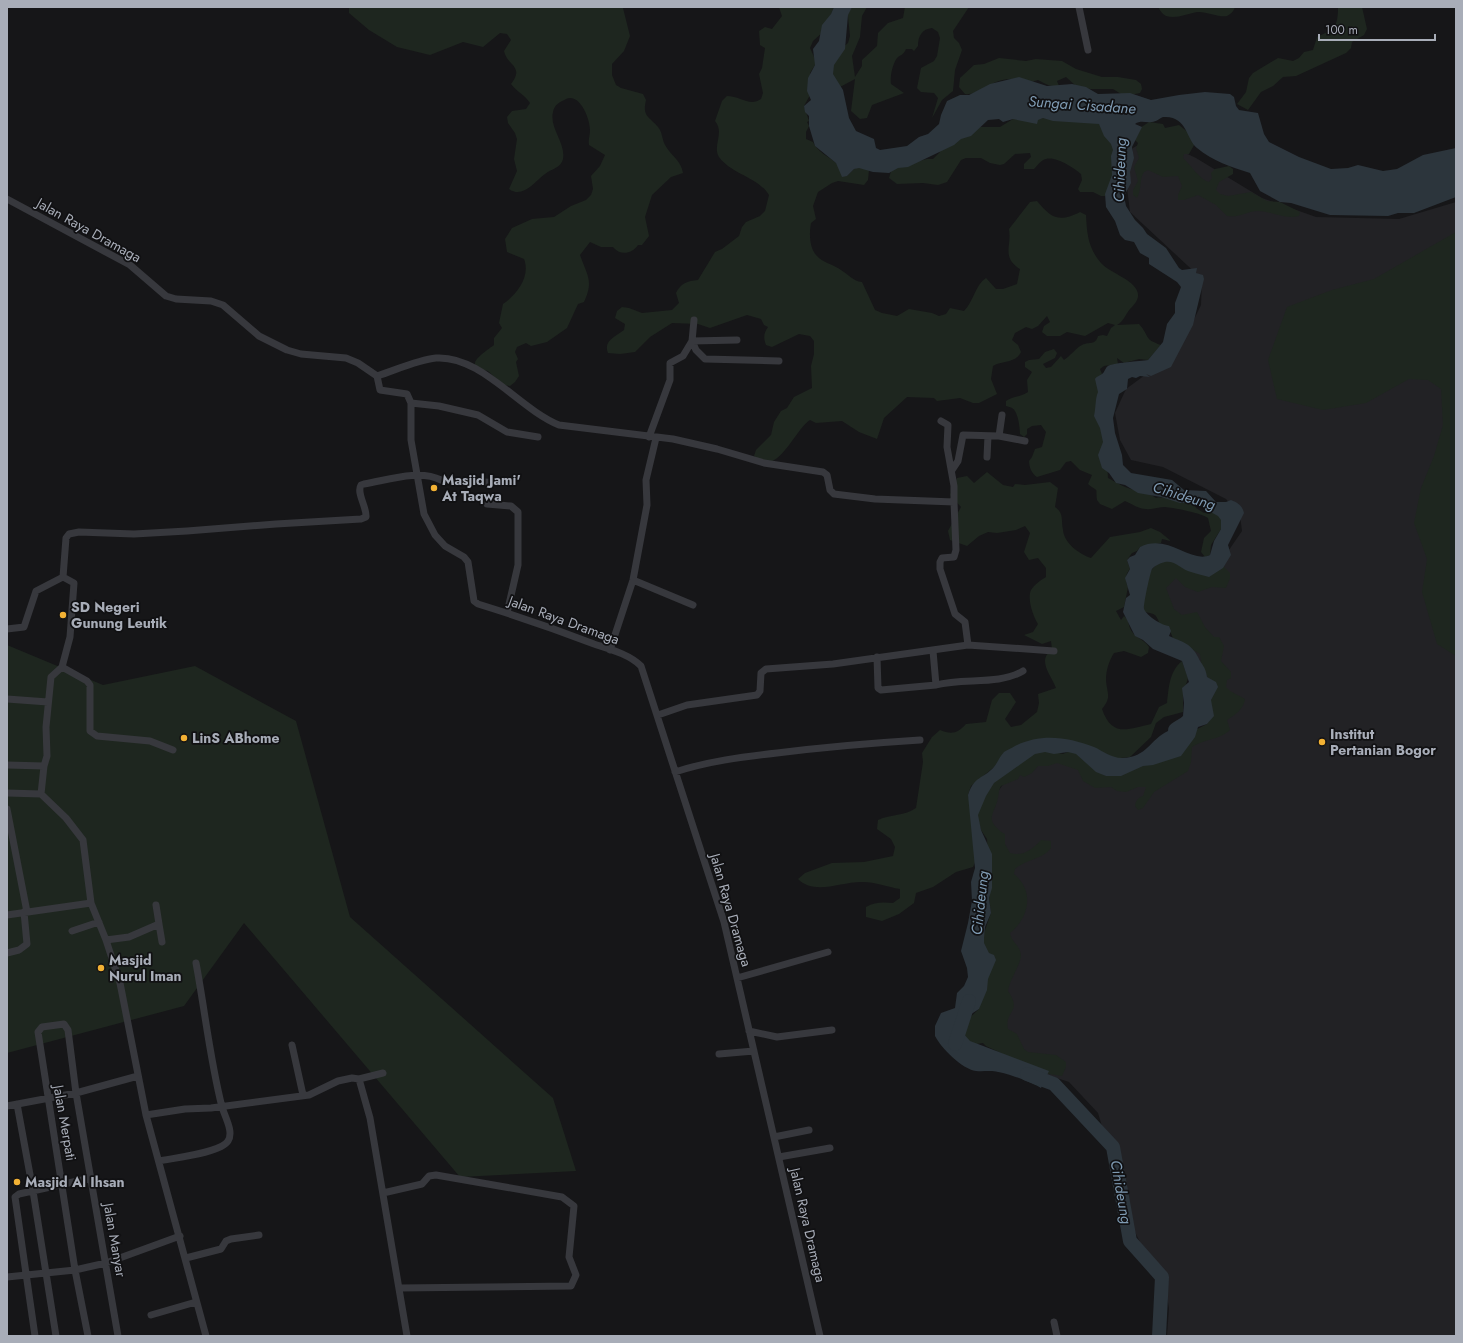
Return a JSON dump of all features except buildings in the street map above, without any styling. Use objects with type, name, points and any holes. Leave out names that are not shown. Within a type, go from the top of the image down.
[{"type":"street","points":[[1079,7],[1088,50]]},
{"type":"street","name":"Jalan Raya Dramaga","points":[[7,199],[130,265],[166,296],[176,299],[211,301],[223,305],[248,328],[272,343],[301,354],[346,358],[364,366],[377,376],[380,390],[407,394],[411,403],[411,440],[424,514],[435,535],[445,546],[464,557],[468,562],[474,601],[478,604],[610,650],[632,659],[640,666],[658,715],[724,922],[774,1137],[780,1157],[820,1336]]},
{"type":"street","points":[[610,650],[633,580],[648,498],[645,486],[652,437],[670,380],[670,363],[684,356],[692,341],[694,320]]},
{"type":"street","points":[[692,341],[737,340]]},
{"type":"street","points":[[692,341],[696,350],[705,359],[779,361]]},
{"type":"street","points":[[377,376],[436,358],[449,359],[476,369],[543,417],[559,425],[695,444],[764,463],[823,472],[827,475],[830,490],[834,494],[840,496],[954,502]]},
{"type":"street","points":[[411,403],[439,406],[478,415],[507,432],[538,437]]},
{"type":"street","points":[[999,436],[1002,415]]},
{"type":"street","points":[[941,421],[948,425],[947,447],[952,470],[956,550],[954,557],[941,559],[940,569],[955,614],[965,622],[968,645]]},
{"type":"street","points":[[952,470],[958,461],[963,435],[999,436],[1025,441]]},
{"type":"street","points":[[987,457],[988,436]]},
{"type":"street","points":[[63,577],[66,538],[69,534],[79,532],[134,534],[276,524],[361,520],[366,517],[366,514],[359,490],[361,485],[417,475],[434,476],[442,480],[505,483]]},
{"type":"street","points":[[487,504],[511,506],[518,512],[518,565],[507,613]]},
{"type":"street","points":[[7,629],[24,627],[36,592],[63,577]]},
{"type":"street","points":[[41,794],[44,766],[47,756],[46,727],[51,677],[62,667],[70,637],[74,583],[63,577]]},
{"type":"street","points":[[633,580],[693,605]]},
{"type":"street","points":[[658,715],[687,705],[759,693],[762,673],[766,670],[833,664],[968,645],[1054,651]]},
{"type":"street","points":[[933,651],[936,685]]},
{"type":"street","points":[[877,657],[878,688],[881,690],[936,685],[957,680],[991,680],[1017,674],[1022,671]]},
{"type":"street","points":[[62,667],[90,684],[90,731],[96,736],[150,741],[173,750]]},
{"type":"street","points":[[7,700],[48,702]]},
{"type":"street","points":[[675,772],[701,764],[736,757],[841,745],[920,740]]},
{"type":"street","points":[[7,765],[44,766]]},
{"type":"street","points":[[7,793],[41,794],[66,818],[83,840],[91,903],[106,940],[120,983],[146,1115],[206,1336]]},
{"type":"street","points":[[7,809],[26,912],[27,944],[19,950],[7,953]]},
{"type":"street","points":[[7,915],[91,903]]},
{"type":"street","points":[[156,905],[162,942]]},
{"type":"street","points":[[72,931],[99,922]]},
{"type":"street","points":[[106,940],[129,937],[158,924]]},
{"type":"street","points":[[737,978],[828,952]]},
{"type":"street","points":[[159,1161],[224,1146],[229,1141],[231,1133],[222,1107],[196,963]]},
{"type":"street","name":"Jalan Merpati","points":[[68,1030],[64,1024],[42,1027],[38,1032],[75,1270],[88,1336]]},
{"type":"street","name":"Jalan Manyar","points":[[68,1030],[76,1093],[118,1336]]},
{"type":"street","points":[[749,1031],[777,1037],[832,1030]]},
{"type":"street","points":[[292,1045],[303,1095]]},
{"type":"street","points":[[719,1054],[754,1051]]},
{"type":"street","points":[[146,1115],[185,1109],[222,1107],[316,1093],[338,1081],[352,1078],[359,1079],[383,1073]]},
{"type":"street","points":[[7,1106],[76,1093],[138,1076]]},
{"type":"street","points":[[359,1079],[370,1118],[407,1336]]},
{"type":"street","points":[[17,1104],[34,1191],[56,1336]]},
{"type":"street","points":[[774,1137],[809,1130]]},
{"type":"street","points":[[780,1157],[830,1148]]},
{"type":"street","points":[[383,1193],[422,1184],[429,1176],[436,1175],[562,1197],[574,1206],[569,1257],[576,1275],[572,1286],[400,1288]]},
{"type":"street","points":[[35,1336],[15,1199],[19,1194],[91,1178]]},
{"type":"street","points":[[186,1258],[221,1249],[226,1241],[231,1239],[259,1235]]},
{"type":"street","points":[[7,1277],[47,1274],[106,1263],[180,1236]]},
{"type":"street","points":[[152,1315],[196,1302]]},
{"type":"street","points":[[1054,1322],[1057,1336]]},
{"type":"shaded area","points":[[349,7],[623,8],[630,36],[624,51],[612,64],[612,75],[616,85],[621,88],[643,94],[646,100],[645,110],[647,116],[659,129],[667,149],[678,161],[683,173],[671,177],[652,195],[645,217],[649,236],[642,245],[638,245],[629,252],[622,253],[613,247],[601,247],[590,242],[580,255],[589,283],[589,289],[584,302],[578,304],[567,328],[547,342],[531,346],[526,343],[517,347],[515,352],[518,359],[516,362],[519,376],[510,386],[503,385],[488,371],[476,369],[475,364],[480,356],[494,345],[494,338],[502,328],[499,323],[503,304],[517,291],[526,272],[524,259],[507,252],[505,239],[512,228],[532,219],[554,217],[571,206],[586,200],[591,195],[593,189],[591,176],[600,166],[605,155],[589,145],[590,125],[580,103],[571,98],[566,99],[555,107],[552,118],[562,147],[562,162],[524,191],[514,192],[509,189],[517,171],[514,159],[517,139],[508,123],[507,117],[512,111],[526,109],[530,103],[511,84],[515,78],[516,70],[508,60],[504,51],[511,40],[507,34],[500,33],[483,47],[463,42],[430,55],[397,47],[369,30],[349,13]]},
{"type":"shaded area","points":[[779,7],[834,7],[824,31],[813,41],[810,48],[815,59],[815,65],[810,73],[810,95],[804,106],[809,121],[807,122],[809,126],[806,132],[806,139],[813,142],[820,151],[835,162],[847,176],[854,169],[864,164],[869,170],[868,180],[864,185],[838,181],[818,192],[813,206],[816,219],[811,223],[810,232],[810,242],[816,255],[821,260],[862,282],[875,310],[897,316],[909,309],[932,313],[939,316],[946,314],[950,308],[964,311],[979,285],[986,278],[996,289],[1003,289],[1017,284],[1020,269],[1014,265],[1009,256],[1009,229],[1030,202],[1037,201],[1051,215],[1056,217],[1066,217],[1080,212],[1086,215],[1089,240],[1093,252],[1106,268],[1135,287],[1138,294],[1137,301],[1128,311],[1123,320],[1117,325],[1139,324],[1149,339],[1161,345],[1148,360],[1139,359],[1124,363],[1117,358],[1118,364],[1104,366],[1100,369],[1102,374],[1108,478],[1125,487],[1147,493],[1156,498],[1169,498],[1194,503],[1196,508],[1204,513],[1209,510],[1221,511],[1221,529],[1211,545],[1210,555],[1205,557],[1201,552],[1204,538],[1211,531],[1208,518],[1205,516],[1175,508],[1165,507],[1143,509],[1125,501],[1112,509],[1100,504],[1097,500],[1096,490],[1088,484],[1092,475],[1080,470],[1071,461],[1066,462],[1060,470],[1037,477],[1031,470],[1029,461],[1035,449],[1042,447],[1046,432],[1041,425],[1032,426],[1027,429],[1027,434],[1024,437],[1020,434],[1016,412],[1012,408],[1006,406],[1006,401],[1028,392],[1027,380],[1032,372],[1025,367],[1025,362],[1039,359],[1045,352],[1054,349],[1057,353],[1055,358],[1043,364],[1046,368],[1051,367],[1061,356],[1064,360],[1080,346],[1094,342],[1098,336],[1107,336],[1111,328],[1115,325],[1108,323],[1085,336],[1067,332],[1060,336],[1047,336],[1042,332],[1044,326],[1050,322],[1047,316],[1038,326],[1032,329],[1026,327],[1015,333],[1012,340],[1018,345],[1021,352],[1016,358],[993,366],[991,379],[997,394],[979,403],[973,403],[960,398],[937,401],[934,398],[907,397],[884,418],[877,439],[859,432],[842,421],[816,423],[810,420],[777,458],[765,462],[754,456],[756,450],[771,435],[774,422],[781,411],[787,408],[794,397],[812,388],[811,366],[814,354],[814,341],[810,336],[799,334],[772,347],[766,345],[764,335],[768,327],[764,325],[761,319],[747,315],[710,328],[698,324],[672,323],[650,337],[635,352],[620,354],[608,353],[608,342],[624,330],[625,324],[615,318],[617,311],[622,307],[642,313],[672,310],[679,303],[676,293],[680,287],[688,282],[698,280],[715,252],[722,249],[739,236],[742,227],[746,222],[760,216],[765,211],[769,195],[764,189],[752,180],[730,168],[719,157],[717,148],[719,130],[715,121],[722,101],[727,96],[732,96],[749,102],[761,99],[763,93],[759,74],[762,68],[765,48],[760,45],[759,31],[765,27],[772,29],[782,16]]},
{"type":"shaded area","points":[[847,7],[867,7],[862,16],[860,37],[852,56],[855,77],[862,66],[862,60],[877,46],[878,33],[888,23],[903,18],[905,7],[969,7],[953,31],[954,38],[959,43],[962,50],[955,70],[953,91],[942,100],[932,118],[938,98],[934,93],[921,92],[917,88],[921,68],[934,61],[937,56],[940,38],[938,32],[932,28],[923,31],[919,39],[918,46],[914,51],[912,49],[906,49],[903,54],[897,58],[894,64],[891,75],[891,84],[904,93],[872,105],[867,118],[860,119],[851,111],[855,79],[840,87],[830,79],[835,54],[848,43],[850,36]]},
{"type":"shaded area","points":[[1158,7],[1235,7],[1234,10],[1227,16],[1197,12],[1182,16],[1170,17],[1161,12]]},
{"type":"shaded area","points":[[1338,7],[1362,7],[1367,29],[1364,35],[1352,42],[1351,48],[1346,53],[1296,76],[1283,77],[1273,86],[1261,92],[1248,110],[1237,104],[1246,92],[1249,78],[1253,73],[1278,58],[1293,61],[1299,58],[1304,52],[1313,50],[1317,37],[1331,30],[1336,24]]},
{"type":"shaded area","points":[[999,58],[1026,61],[1036,59],[1062,61],[1076,69],[1102,77],[1118,77],[1136,80],[1141,84],[1142,89],[1140,93],[1121,94],[1113,89],[1090,89],[1076,86],[1066,77],[1057,81],[1059,86],[1048,85],[1038,80],[1027,82],[1004,79],[973,93],[965,94],[959,87],[960,78],[974,65],[984,64]]},
{"type":"shaded area","points":[[1043,118],[1093,121],[1103,126],[1114,143],[1114,173],[1105,196],[1101,196],[1093,192],[1080,192],[1078,189],[1082,180],[1081,174],[1055,159],[1046,159],[1034,169],[1024,169],[1024,164],[1031,157],[1030,153],[1015,154],[1004,164],[1000,165],[990,163],[981,158],[966,158],[961,160],[947,182],[938,185],[923,183],[897,184],[889,178],[892,168],[927,159],[933,159],[940,152],[942,147],[975,127],[1000,127],[1013,119]]},
{"type":"shaded area","points":[[1149,122],[1163,124],[1165,128],[1179,125],[1189,133],[1193,133],[1197,140],[1189,154],[1184,154],[1183,158],[1206,181],[1209,182],[1212,178],[1211,173],[1215,169],[1229,166],[1233,169],[1233,174],[1219,182],[1216,190],[1220,194],[1228,196],[1251,192],[1267,201],[1280,202],[1300,212],[1299,216],[1289,217],[1258,211],[1236,216],[1227,216],[1216,205],[1198,195],[1184,200],[1178,200],[1178,195],[1182,186],[1178,176],[1163,177],[1148,170],[1142,175],[1140,191],[1137,198],[1133,195],[1133,190],[1138,181],[1134,167],[1139,158],[1136,148],[1138,143],[1135,140],[1137,130]]},
{"type":"shaded area","name":"Institut Pertanian Bogor","points":[[1152,137],[1196,158],[1262,198],[1316,217],[1399,219],[1456,202],[1456,1336],[1167,1336],[1169,1308],[1164,1280],[1146,1254],[1133,1228],[1098,1113],[1069,1082],[1008,1062],[986,808],[1012,772],[1050,757],[1072,759],[1094,785],[1213,728],[1187,637],[1163,624],[1150,607],[1158,569],[1209,579],[1242,531],[1240,515],[1226,499],[1163,467],[1131,460],[1120,440],[1115,413],[1126,389],[1179,350],[1201,305],[1202,279],[1130,212],[1126,180],[1133,148]]},
{"type":"shaded area","points":[[1456,232],[1456,656],[1437,644],[1422,592],[1427,559],[1414,523],[1421,488],[1434,456],[1443,425],[1441,389],[1428,380],[1409,379],[1366,403],[1323,410],[1277,399],[1268,360],[1287,307],[1332,290],[1374,279]]},
{"type":"shaded area","points":[[987,472],[1003,485],[1013,487],[1015,484],[1025,485],[1050,482],[1058,488],[1055,507],[1058,509],[1062,517],[1064,535],[1069,544],[1077,551],[1091,558],[1110,537],[1140,532],[1151,528],[1160,532],[1171,541],[1162,539],[1161,543],[1140,547],[1137,551],[1132,553],[1127,560],[1130,569],[1126,578],[1128,587],[1124,607],[1116,611],[1121,620],[1124,616],[1126,617],[1131,631],[1149,647],[1148,653],[1141,657],[1124,651],[1114,653],[1109,662],[1106,680],[1108,698],[1102,709],[1106,718],[1116,728],[1128,729],[1151,724],[1159,707],[1167,703],[1172,675],[1174,670],[1182,661],[1188,678],[1183,694],[1183,712],[1164,717],[1156,723],[1151,737],[1130,757],[1112,759],[1071,741],[993,768],[971,786],[968,795],[971,806],[977,858],[973,867],[956,872],[933,887],[916,893],[914,903],[899,914],[882,921],[866,917],[866,907],[872,904],[885,902],[893,903],[900,898],[900,889],[868,882],[855,882],[820,887],[805,884],[798,879],[805,873],[832,863],[864,862],[893,856],[895,847],[891,839],[877,829],[878,820],[912,811],[916,808],[923,762],[922,753],[932,737],[940,730],[951,733],[957,731],[966,724],[986,722],[992,700],[999,693],[1010,693],[1016,702],[1005,719],[1011,727],[1021,725],[1037,712],[1039,703],[1038,694],[1056,688],[1045,663],[1045,658],[1052,649],[1051,641],[1042,644],[1024,635],[1033,632],[1038,624],[1034,617],[1030,603],[1031,590],[1036,584],[1046,577],[1046,568],[1038,558],[1029,560],[1024,552],[1030,533],[1025,526],[1016,530],[997,533],[988,532],[979,536],[967,546],[950,540],[948,531],[961,507],[950,495],[957,478],[967,476],[974,483]]},
{"type":"shaded area","points":[[1161,559],[1222,565],[1230,573],[1230,578],[1226,588],[1212,587],[1198,592],[1185,587],[1176,578],[1166,588],[1174,609],[1182,615],[1197,612],[1205,627],[1214,637],[1219,637],[1224,646],[1221,661],[1231,672],[1231,678],[1227,680],[1226,687],[1230,691],[1245,699],[1243,706],[1239,711],[1227,720],[1230,730],[1221,736],[1201,742],[1192,747],[1191,762],[1188,771],[1154,792],[1143,808],[1138,810],[1135,806],[1136,803],[1138,799],[1143,796],[1146,787],[1138,787],[1126,792],[1117,791],[1111,787],[1095,788],[1083,781],[1078,770],[1057,763],[1048,766],[1038,766],[1032,773],[1024,777],[1020,775],[1018,779],[1001,786],[992,815],[992,822],[1005,834],[1005,844],[1010,853],[1023,853],[1031,849],[1041,840],[1051,841],[1051,848],[1047,852],[1015,869],[1014,874],[1025,888],[1027,904],[1022,920],[1010,933],[1021,955],[1008,991],[1012,998],[1014,1008],[1008,1018],[1008,1029],[1017,1034],[1024,1049],[1028,1052],[1056,1055],[1066,1062],[1066,1067],[1062,1076],[1043,1073],[986,1046],[983,1043],[970,1045],[963,1033],[965,1022],[979,1009],[984,955],[981,942],[991,913],[987,839],[981,830],[976,812],[996,778],[1039,749],[1063,754],[1072,750],[1090,766],[1106,776],[1207,724],[1213,716],[1209,704],[1215,691],[1202,667],[1200,654],[1173,638],[1169,629],[1161,627],[1155,615],[1141,611],[1147,575]]},
{"type":"shaded area","points":[[7,645],[103,685],[195,666],[296,721],[350,917],[553,1098],[576,1171],[460,1177],[244,923],[184,1006],[7,1053]]},
{"type":"water","name":"Sungai Cisadane","points":[[834,7],[852,7],[848,15],[845,49],[834,65],[833,74],[843,90],[849,118],[856,131],[874,139],[876,148],[880,150],[907,146],[919,137],[928,134],[939,124],[947,101],[960,95],[969,95],[990,84],[1019,77],[1047,86],[1072,84],[1086,87],[1098,94],[1130,93],[1151,100],[1205,92],[1230,94],[1234,97],[1236,106],[1239,110],[1258,113],[1264,134],[1269,142],[1299,157],[1331,169],[1348,168],[1358,165],[1383,171],[1397,169],[1423,155],[1456,148],[1456,197],[1414,213],[1398,213],[1388,216],[1330,215],[1291,203],[1280,202],[1260,191],[1250,173],[1229,166],[1203,153],[1193,144],[1185,128],[1177,120],[1171,117],[1163,117],[1153,122],[1141,122],[1135,124],[1142,127],[1132,147],[1134,158],[1130,172],[1131,183],[1124,196],[1126,206],[1147,234],[1166,248],[1179,268],[1182,270],[1197,268],[1196,273],[1203,275],[1204,279],[1193,325],[1171,367],[1151,376],[1146,374],[1150,377],[1140,376],[1128,379],[1127,389],[1119,394],[1113,418],[1123,465],[1131,473],[1172,480],[1184,490],[1206,491],[1216,502],[1226,502],[1231,500],[1236,502],[1242,508],[1244,513],[1228,545],[1231,555],[1223,568],[1209,577],[1188,571],[1172,562],[1165,562],[1152,569],[1144,609],[1155,620],[1169,626],[1171,631],[1169,636],[1186,644],[1195,652],[1207,677],[1216,682],[1218,687],[1211,700],[1214,716],[1207,724],[1198,727],[1195,737],[1181,756],[1153,765],[1143,766],[1121,776],[1106,776],[1096,772],[1076,754],[1068,752],[1054,754],[1045,752],[1035,754],[994,783],[986,796],[978,815],[981,830],[992,854],[992,888],[989,898],[991,913],[985,927],[984,943],[989,953],[994,955],[996,960],[988,979],[987,990],[979,1009],[959,1022],[963,1033],[970,1041],[1049,1071],[1041,1088],[1020,1078],[1002,1073],[993,1071],[976,1071],[970,1069],[952,1057],[935,1036],[935,1026],[941,1013],[955,1008],[957,993],[964,986],[968,977],[967,968],[961,951],[972,901],[971,882],[975,868],[968,795],[973,784],[994,767],[1004,752],[1025,742],[1045,738],[1064,739],[1094,747],[1114,757],[1131,757],[1148,748],[1156,739],[1168,731],[1171,724],[1183,716],[1184,703],[1182,688],[1189,682],[1182,661],[1153,649],[1143,640],[1135,636],[1123,612],[1126,598],[1130,595],[1125,578],[1130,569],[1127,560],[1135,555],[1140,547],[1150,544],[1169,546],[1195,556],[1203,557],[1210,555],[1214,541],[1221,529],[1221,520],[1218,516],[1194,503],[1180,503],[1161,497],[1138,493],[1125,485],[1116,483],[1109,473],[1102,468],[1098,455],[1103,442],[1100,428],[1094,416],[1098,392],[1095,379],[1110,365],[1148,360],[1163,342],[1167,324],[1175,313],[1175,303],[1181,287],[1177,282],[1149,264],[1149,258],[1140,253],[1134,242],[1125,240],[1120,235],[1115,221],[1106,207],[1105,194],[1112,175],[1111,156],[1113,150],[1111,144],[1104,136],[1099,124],[1053,121],[1043,118],[1038,120],[1037,124],[1013,119],[1003,122],[999,119],[988,120],[971,136],[961,139],[954,145],[908,167],[898,168],[889,173],[873,172],[859,168],[854,169],[847,176],[842,177],[836,163],[815,146],[809,126],[809,116],[805,112],[804,106],[811,100],[807,91],[808,78],[815,65],[813,49],[819,41],[822,25],[831,14]]},
{"type":"waterway","name":"Cihideung","points":[[955,1044],[969,1001]]},
{"type":"waterway","name":"Cihideung","points":[[1027,1074],[1054,1084],[1113,1147],[1130,1241],[1162,1277],[1159,1336]]},
{"type":"place","name":"Masjid Jami' At Taqwa","points":[[434,488]]},
{"type":"place","name":"SD Negeri Gunung Leutik","points":[[63,615]]},
{"type":"place","name":"LinS ABhome","points":[[184,738]]},
{"type":"place","name":"Institut Pertanian Bogor","points":[[1322,742]]},
{"type":"place","name":"Masjid Nurul Iman","points":[[101,968]]},
{"type":"place","name":"Masjid Al Ihsan","points":[[17,1182]]}]
